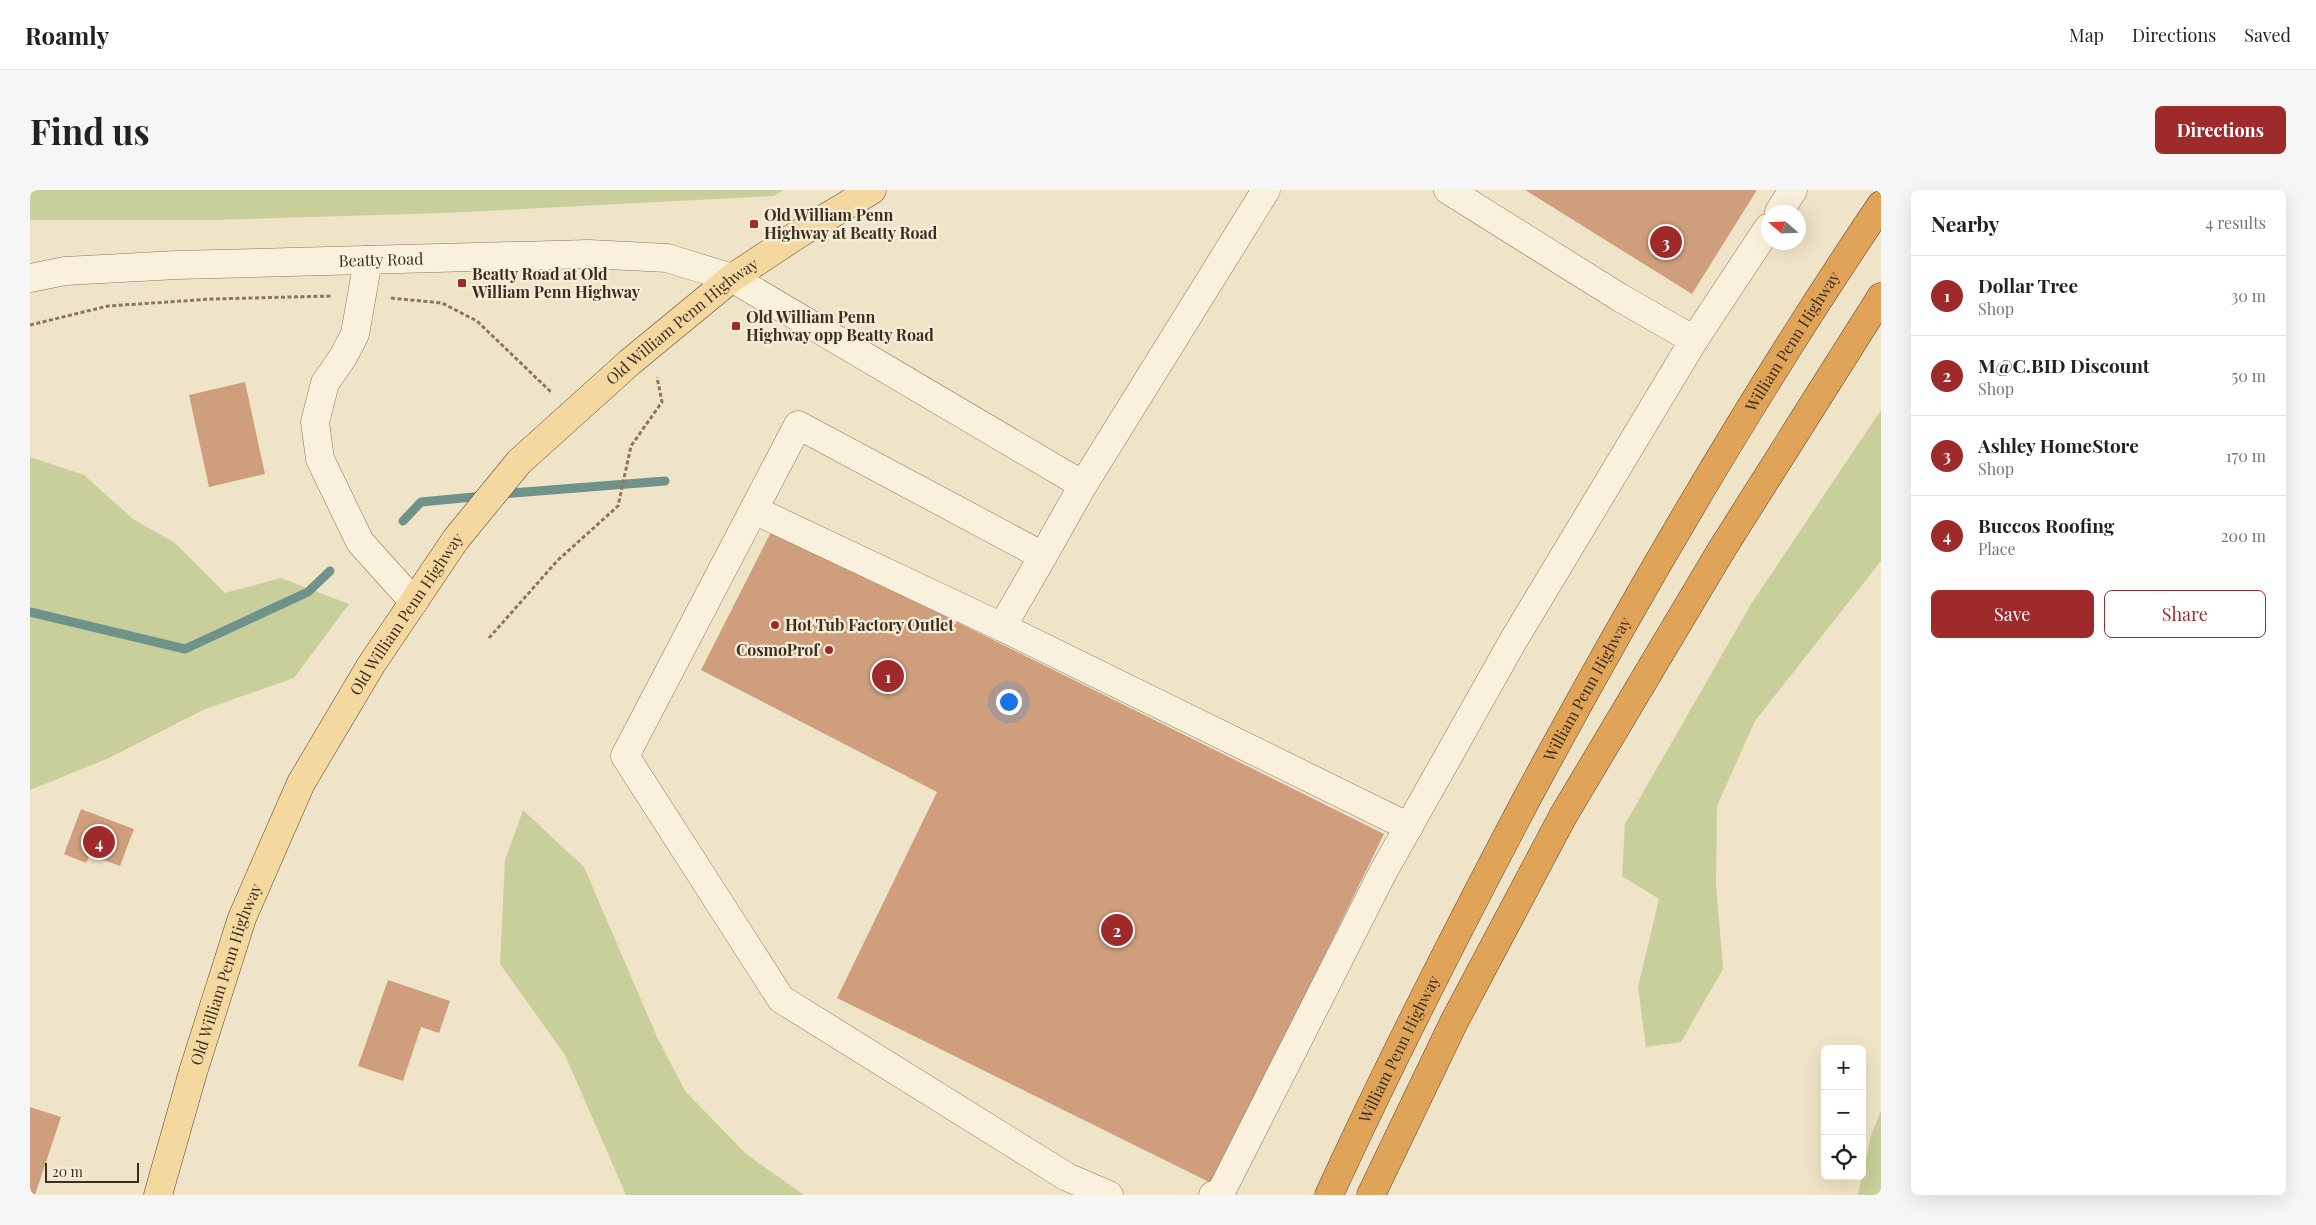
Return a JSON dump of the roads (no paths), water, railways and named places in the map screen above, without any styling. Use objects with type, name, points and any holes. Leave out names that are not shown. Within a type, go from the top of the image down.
[{"type":"highway","name":"William Penn Highway","points":[[1330,1195],[1420,1005],[1575,709],[1714,464],[1769,375],[1881,205]]},
{"type":"highway","points":[[1371,1195],[1454,1022],[1558,824],[1722,549],[1881,297]]},
{"type":"main road","name":"Old William Penn Highway","points":[[158,1195],[193,1072],[242,918],[301,784],[371,665],[456,539],[519,462],[652,344],[732,278],[800,232],[872,190]]},
{"type":"street","points":[[1002,627],[1083,485],[1266,190]]},
{"type":"street","points":[[1448,190],[1619,297],[1694,340]]},
{"type":"street","points":[[1783,205],[1794,190]]},
{"type":"street","points":[[1213,1195],[1220,1194],[1382,874],[1513,641],[1694,340],[1761,239]]},
{"type":"street","name":"Beatty Road","points":[[30,278],[65,272],[177,265],[589,254],[667,258],[732,278],[1083,485]]},
{"type":"street","points":[[368,260],[354,334],[343,357],[325,383],[315,422],[320,459],[360,542],[414,602]]},
{"type":"street","points":[[1043,556],[798,426],[625,756],[781,998],[1067,1178],[1109,1195]]},
{"type":"street","points":[[754,510],[1002,627],[1409,827]]},
{"type":"waterway","points":[[500,494],[665,481]]},
{"type":"waterway","points":[[403,521],[421,502],[484,496]]},
{"type":"waterway","points":[[30,612],[185,649],[308,592],[330,571]]},
{"type":"place","name":"Old William Penn Highway at Beatty Road","points":[[754,224]]},
{"type":"place","name":"Ashley HomeStore","points":[[1666,242]]},
{"type":"place","name":"Beatty Road at Old William Penn Highway","points":[[462,283]]},
{"type":"place","name":"Old William Penn Highway opp Beatty Road","points":[[736,326]]},
{"type":"place","name":"Hot Tub Factory Outlet","points":[[775,625]]},
{"type":"place","name":"CosmoProf","points":[[829,650]]},
{"type":"place","name":"Dollar Tree","points":[[888,676]]},
{"type":"place","name":"Buccos Roofing","points":[[99,842]]},
{"type":"place","name":"M@C.BID Discount","points":[[1117,930]]}]
